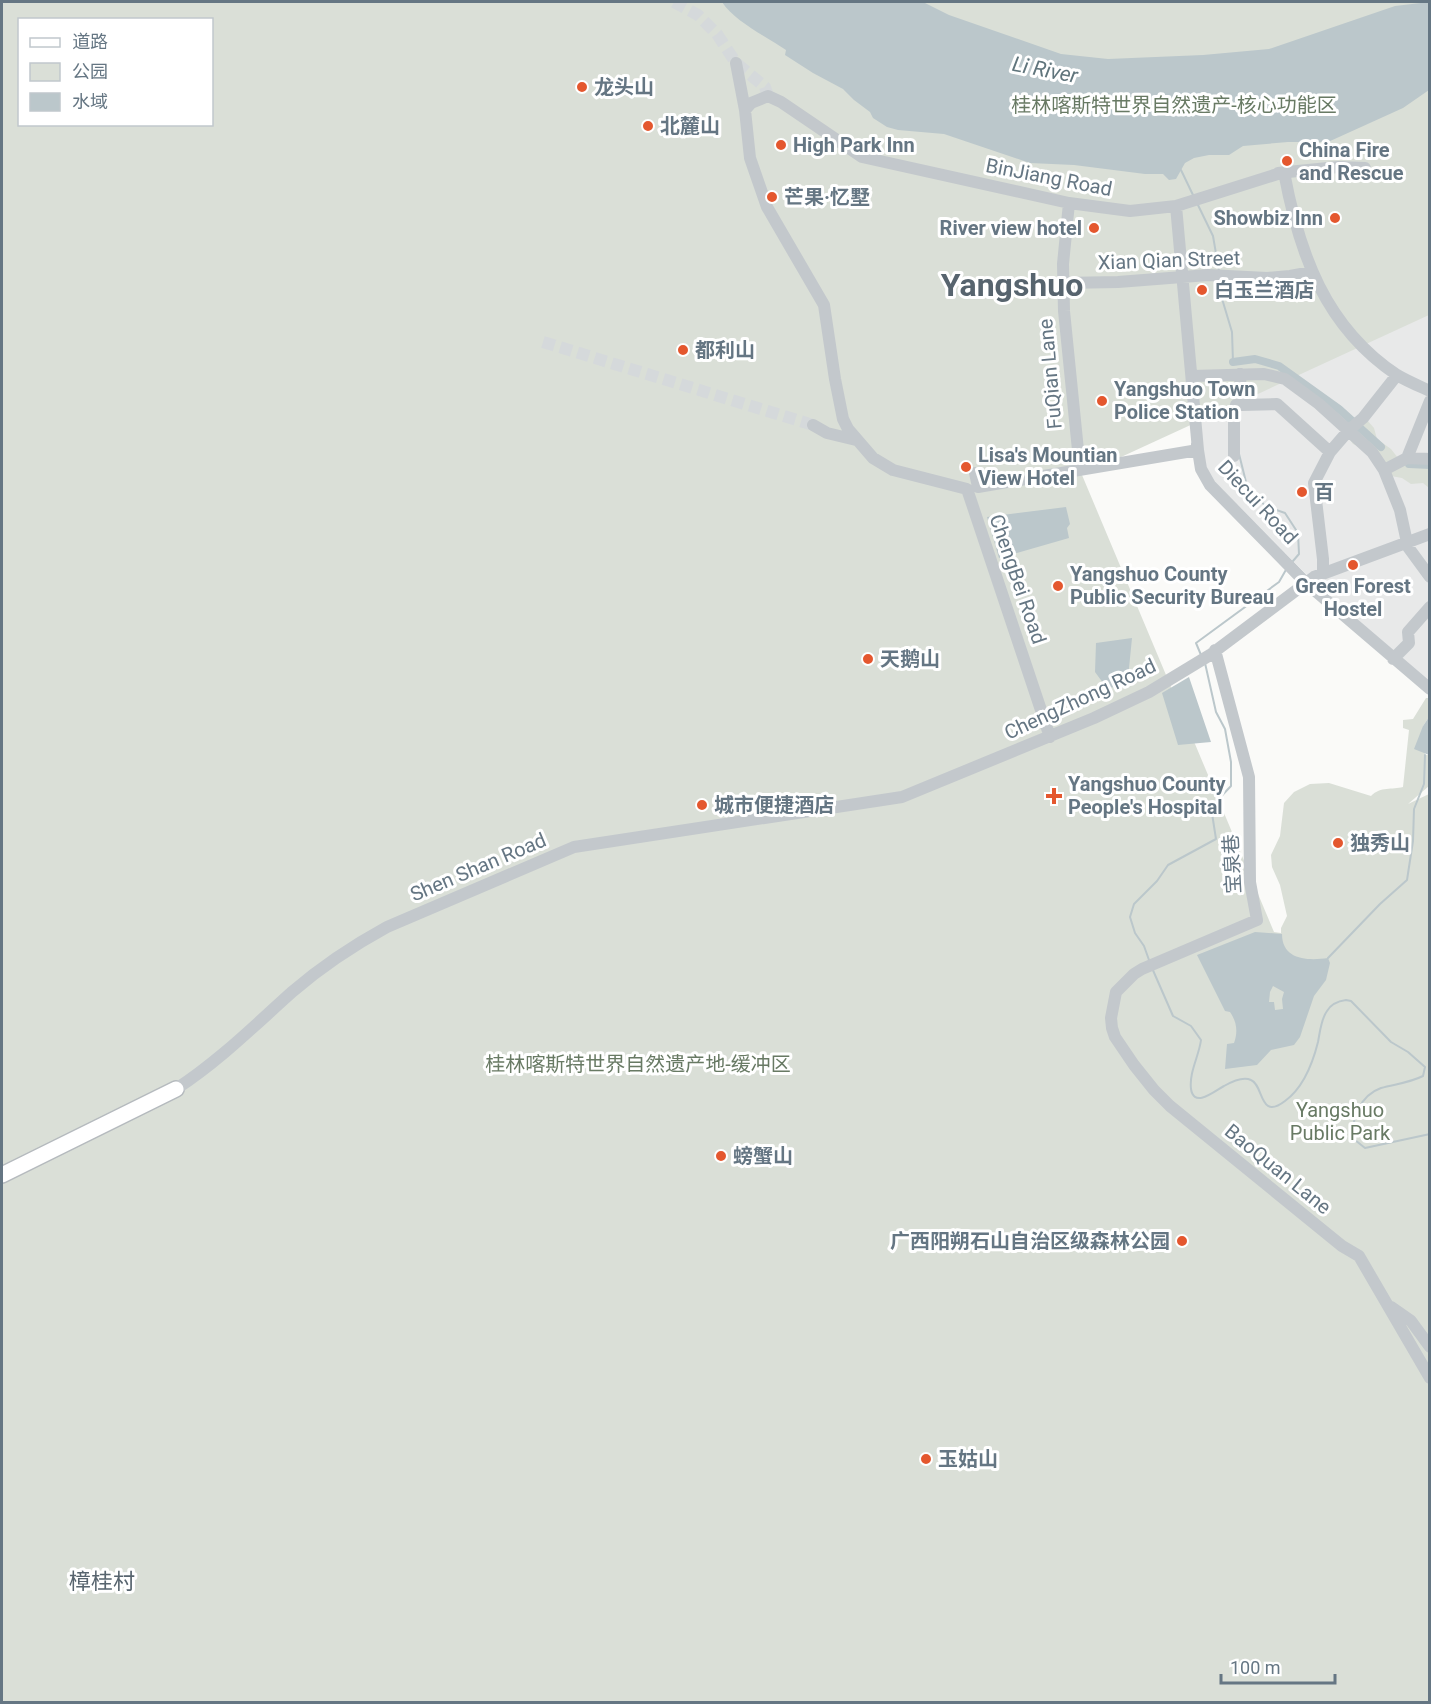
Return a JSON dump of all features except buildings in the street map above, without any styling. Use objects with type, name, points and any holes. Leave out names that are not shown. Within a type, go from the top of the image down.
[{"type":"main road","points":[[2,1175],[176,1089]]},
{"type":"street","points":[[736,63],[746,110],[750,158],[767,207],[824,305],[843,419],[856,440],[873,458],[893,470],[973,488],[1197,450]]},
{"type":"street","name":"BinJiang Road","points":[[746,110],[751,104],[768,96],[781,102],[862,157],[1070,203],[1130,211],[1187,201],[1226,183],[1284,172],[1338,167],[1365,168]]},
{"type":"street","points":[[1197,450],[1187,201],[1284,172],[1294,221],[1312,272],[1338,321],[1364,348],[1397,375],[1430,391]]},
{"type":"street","name":"Diecui Road","points":[[1187,201],[1183,276],[1197,450],[1201,469],[1210,485],[1306,583],[1430,689]]},
{"type":"street","name":"FuQian Lane","points":[[1070,203],[1063,250],[1063,283],[1066,349],[1080,470]]},
{"type":"street","name":"Xian Qian Street","points":[[1063,283],[1118,282],[1208,275],[1267,278],[1312,272]]},
{"type":"street","points":[[1239,374],[1241,405]]},
{"type":"street","points":[[1192,376],[1264,374],[1285,379],[1319,404],[1372,452],[1384,470],[1400,510],[1411,553],[1430,577]]},
{"type":"street","points":[[1323,573],[1314,483],[1330,452],[1363,418],[1397,375]]},
{"type":"street","points":[[1407,458],[1430,401]]},
{"type":"street","points":[[1234,456],[1236,405],[1277,404],[1330,452]]},
{"type":"street","points":[[813,425],[827,433],[856,440]]},
{"type":"street","points":[[973,488],[1197,450]]},
{"type":"street","points":[[1384,470],[1407,458],[1430,459]]},
{"type":"street","name":"ChengBei Road","points":[[975,472],[973,488],[1050,737]]},
{"type":"street","name":"ChengZhong Road","points":[[849,805],[903,797],[1050,737],[1149,692],[1212,653],[1306,583],[1323,573],[1430,534]]},
{"type":"street","points":[[1393,658],[1409,643],[1408,632],[1430,607]]},
{"type":"street","name":"宝泉巷","points":[[1116,992],[1134,974],[1257,920],[1250,882],[1249,777],[1212,653]]},
{"type":"street","name":"Shen Shan Road","points":[[176,1089],[206,1069],[293,991],[369,937],[574,847],[849,805]]},
{"type":"street","name":"BaoQuan Lane","points":[[1116,992],[1112,1009],[1112,1028],[1134,1065],[1154,1090],[1245,1168],[1359,1257],[1430,1378]]},
{"type":"street","points":[[1387,1305],[1411,1321],[1430,1347]]},
{"type":"shaded area","points":[[1430,294],[1429,531],[1406,538],[1429,581],[1429,602],[1407,642],[1395,654],[1313,581],[1213,480],[1206,467],[1202,446],[1196,363]]},
{"type":"shaded area","points":[[1429,537],[1429,573],[1411,543]]},
{"type":"shaded area","points":[[1429,610],[1429,681],[1400,657],[1410,634]]},
{"type":"green space","name":"桂林喀斯特世界自然遗产地-缓冲区","points":[[2,2],[1429,2],[1429,315],[1082,475],[1274,932],[1281,933],[1287,916],[1280,885],[1272,867],[1271,855],[1280,836],[1284,803],[1294,792],[1310,784],[1329,783],[1371,796],[1383,790],[1403,787],[1409,730],[1403,728],[1403,720],[1413,719],[1426,698],[1429,698],[1429,717],[1423,726],[1425,755],[1429,755],[1429,786],[1408,804],[1429,794],[1429,1702],[2,1702]]},
{"type":"green space","points":[[1317,395],[1334,408],[1352,417],[1367,420],[1374,428],[1377,439],[1391,449],[1398,458],[1429,463],[1429,488],[1423,483],[1411,484],[1402,478],[1391,476],[1366,450],[1353,444]]},
{"type":"water","name":"桂林喀斯特世界自然遗产-核心功能区","points":[[722,2],[923,2],[949,15],[1061,54],[1108,59],[1203,55],[1269,49],[1395,6],[1429,2],[1429,90],[1403,108],[1328,142],[1288,142],[1243,146],[1229,155],[1194,158],[1185,163],[1176,179],[1169,180],[1163,174],[1030,163],[944,134],[887,127],[873,118],[870,112],[843,89],[785,55],[786,50],[734,16]]},
{"type":"water","points":[[1066,507],[1070,524],[1067,528],[1069,538],[999,558],[987,517]]},
{"type":"water","points":[[1132,638],[1127,688],[1106,687],[1095,672],[1096,643]]},
{"type":"water","points":[[1189,677],[1211,742],[1178,745],[1162,693]]},
{"type":"water","points":[[1429,717],[1429,755],[1414,749]]},
{"type":"water","points":[[1255,932],[1282,934],[1283,943],[1291,954],[1305,959],[1328,958],[1330,963],[1326,980],[1314,996],[1300,1037],[1294,1045],[1271,1050],[1257,1065],[1225,1069],[1227,1044],[1234,1043],[1236,1035],[1235,1023],[1230,1012],[1225,1011],[1197,955]],"holes":[[[1273,986],[1284,992],[1283,1009],[1275,1010],[1274,1002],[1269,1002]]]},
{"type":"waterway","points":[[1181,170],[1193,195]]},
{"type":"waterway","points":[[1197,203],[1213,236],[1219,271]]},
{"type":"waterway","points":[[1219,280],[1232,332],[1233,362]]},
{"type":"waterway","points":[[1233,362],[1255,359],[1279,366],[1339,409],[1381,447]]},
{"type":"waterway","points":[[1239,454],[1246,482],[1265,506],[1285,513],[1298,533],[1299,554],[1293,561]]},
{"type":"waterway","points":[[1409,464],[1430,465]]},
{"type":"waterway","points":[[1201,655],[1196,643],[1279,582],[1287,568]]},
{"type":"waterway","points":[[1149,960],[1144,946],[1135,933],[1130,917],[1134,904],[1157,881],[1168,865],[1216,839],[1211,807],[1231,786],[1231,762],[1225,729],[1216,712],[1205,663]]},
{"type":"waterway","points":[[1328,958],[1380,904],[1407,880],[1413,841],[1414,809],[1424,784],[1425,755]]},
{"type":"waterway","points":[[1152,968],[1173,1016],[1191,1026],[1201,1040],[1191,1083],[1191,1089],[1196,1098],[1201,1098],[1230,1083],[1244,1079],[1255,1083],[1263,1100],[1271,1107],[1285,1101],[1297,1089],[1310,1066],[1325,1014],[1333,1005],[1346,1000],[1351,1001],[1391,1042],[1408,1052],[1425,1067],[1423,1076],[1381,1088],[1362,1102],[1355,1117],[1355,1140],[1365,1148],[1430,1134]]},
{"type":"tunnel","points":[[674,2],[698,15],[717,34],[736,63],[765,87],[768,96]]},
{"type":"tunnel","points":[[543,342],[813,425]]},
{"type":"place","name":"龙头山","points":[[582,87]]},
{"type":"place","name":"北麓山","points":[[648,126]]},
{"type":"place","name":"High Park Inn","points":[[781,145]]},
{"type":"place","name":"China Fire and Rescue","points":[[1287,161]]},
{"type":"place","name":"芒果·忆墅","points":[[772,197]]},
{"type":"place","name":"Showbiz Inn","points":[[1335,218]]},
{"type":"place","name":"River view hotel","points":[[1094,228]]},
{"type":"place","name":"白玉兰酒店","points":[[1202,290]]},
{"type":"place","name":"都利山","points":[[683,350]]},
{"type":"place","name":"Yangshuo Town Police Station","points":[[1102,401]]},
{"type":"place","name":"Lisa's Mountian View Hotel","points":[[966,467]]},
{"type":"place","name":"百","points":[[1302,492]]},
{"type":"place","name":"Green Forest Hostel","points":[[1353,565]]},
{"type":"place","name":"Yangshuo County Public Security Bureau","points":[[1058,586]]},
{"type":"place","name":"天鹅山","points":[[868,659]]},
{"type":"place","name":"Yangshuo County People's Hospital","points":[[1054,796]]},
{"type":"place","name":"城市便捷酒店","points":[[702,805]]},
{"type":"place","name":"独秀山","points":[[1338,843]]},
{"type":"place","name":"螃蟹山","points":[[721,1156]]},
{"type":"place","name":"广西阳朔石山自治区级森林公园","points":[[1182,1241]]},
{"type":"place","name":"玉姑山","points":[[926,1459]]},
{"type":"district","name":"Yangshuo","points":[[1012,285]]},
{"type":"district","name":"樟桂村","points":[[102,1581]]},
{"type":"water label","name":"Li River","points":[[1045,70]]},
{"type":"park label","name":"Yangshuo Public Park","points":[[1340,1122]]}]
